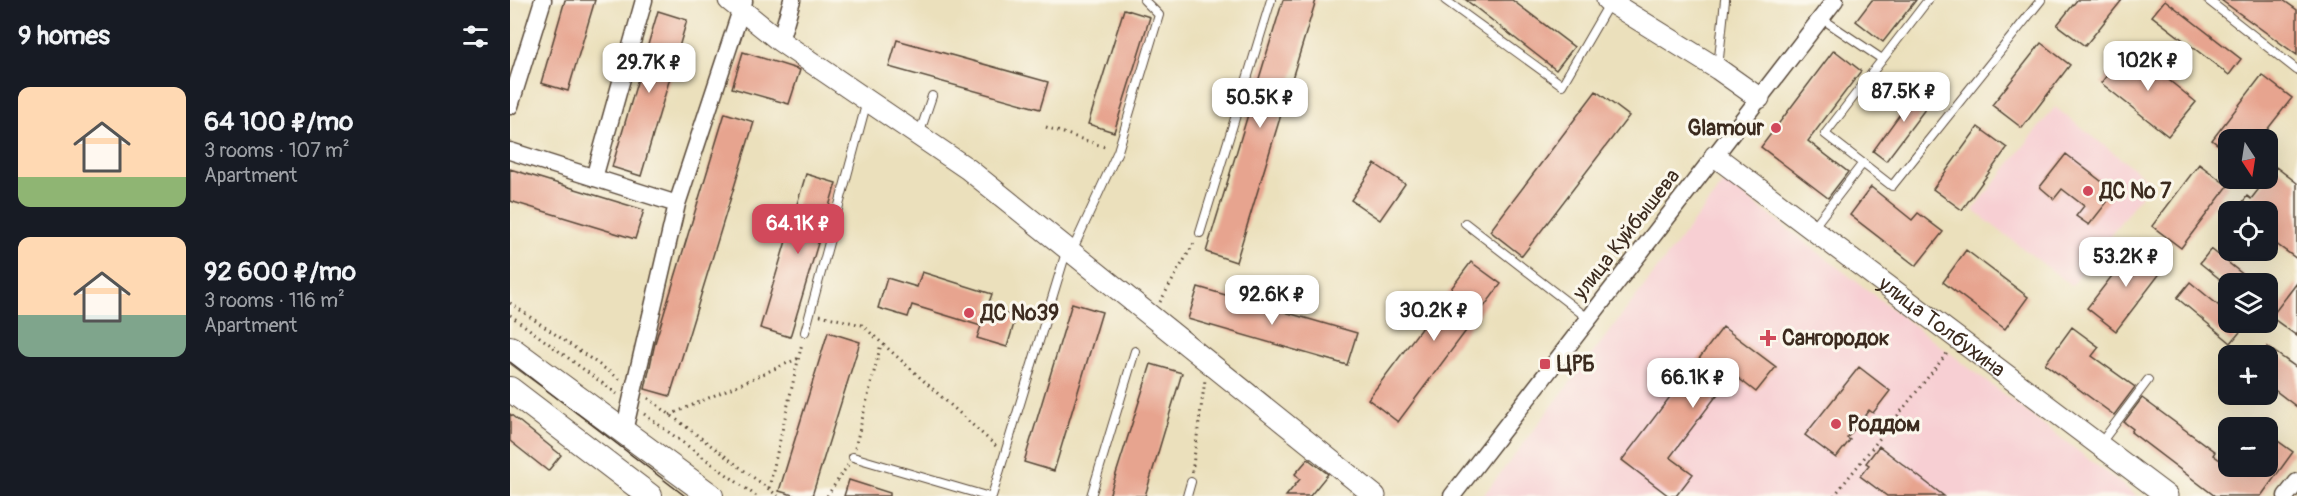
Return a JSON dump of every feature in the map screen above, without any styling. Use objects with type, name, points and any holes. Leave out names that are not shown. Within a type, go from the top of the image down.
[{"type":"main road","points":[[510,348],[711,496]]},
{"type":"main road","points":[[510,389],[650,496]]},
{"type":"street","points":[[510,106],[543,0]]},
{"type":"street","points":[[594,178],[644,0]]},
{"type":"street","points":[[780,41],[792,0]]},
{"type":"street","name":"улица Куйбышева","points":[[1452,496],[1834,0]]},
{"type":"street","points":[[1609,1],[1718,69],[1759,98]]},
{"type":"street","points":[[624,431],[677,204],[738,3],[780,41],[968,169],[1375,496]]},
{"type":"street","points":[[510,151],[677,204]]},
{"type":"street","name":"улица Толбухина","points":[[1715,156],[2167,496]]},
{"type":"street","points":[[2286,496],[2297,482]]},
{"type":"lane","points":[[992,496],[1069,250],[1118,151],[1159,15],[1144,0]]},
{"type":"lane","points":[[1200,233],[1271,0]]},
{"type":"lane","points":[[1445,0],[1562,86],[1609,1]]},
{"type":"lane","points":[[1718,69],[1725,0]]},
{"type":"lane","points":[[1928,0],[1825,134],[1892,186],[2041,0]]},
{"type":"lane","points":[[2208,0],[2297,70]]},
{"type":"lane","points":[[1821,18],[1882,59]]},
{"type":"lane","points":[[919,135],[932,96]]},
{"type":"lane","points":[[805,332],[868,99]]},
{"type":"lane","points":[[1812,229],[1863,163]]},
{"type":"lane","points":[[1465,223],[1588,319]]},
{"type":"lane","points":[[1091,496],[1135,351]]},
{"type":"lane","points":[[2100,445],[2148,380]]},
{"type":"lane","points":[[853,457],[986,496]]},
{"type":"lane","points":[[1187,496],[1191,482]]},
{"type":"path","points":[[1047,127],[1118,151]]},
{"type":"path","points":[[1151,316],[1200,233]]},
{"type":"path","points":[[810,313],[862,325],[1005,454]]},
{"type":"path","points":[[768,489],[805,332]]},
{"type":"path","points":[[1834,496],[1959,339]]},
{"type":"path","points":[[827,496],[853,457],[881,343]]},
{"type":"path","points":[[670,415],[799,358]]},
{"type":"path","points":[[1191,482],[1208,362]]},
{"type":"shaded area","points":[[2055,107],[2151,182],[2072,286],[1973,210]]},
{"type":"shaded area","name":"Сангородок","points":[[1725,181],[2137,496],[1483,496]]},
{"type":"building","points":[[565,0],[595,0],[568,91],[541,83]]},
{"type":"building","points":[[1283,0],[1316,0],[1236,262],[1206,252]]},
{"type":"building","points":[[1466,0],[1512,0],[1574,47],[1556,70]]},
{"type":"building","points":[[1872,0],[1916,0],[1883,42],[1856,21]]},
{"type":"building","points":[[2077,0],[2122,0],[2085,46],[2057,25]]},
{"type":"building","points":[[2165,0],[2241,59],[2229,75],[2152,16]]},
{"type":"building","points":[[2221,0],[2283,0],[2297,10],[2297,55]]},
{"type":"building","points":[[1124,9],[1150,17],[1114,132],[1088,124]]},
{"type":"building","points":[[658,11],[687,20],[641,176],[612,167]]},
{"type":"building","points":[[897,40],[1048,82],[1040,109],[889,67]]},
{"type":"building","points":[[2041,43],[2070,65],[2022,128],[1992,105]]},
{"type":"building","points":[[2129,48],[2196,102],[2168,136],[2101,83]]},
{"type":"building","points":[[1834,50],[1861,71],[1808,141],[1848,172],[1828,198],[1761,147]]},
{"type":"building","points":[[743,52],[800,70],[789,104],[732,88]]},
{"type":"building","points":[[2262,75],[2292,98],[2268,129],[2220,129]]},
{"type":"building","points":[[1921,85],[1935,96],[1886,161],[1873,151]]},
{"type":"building","points":[[1596,91],[1629,116],[1522,256],[1490,231]]},
{"type":"building","points":[[725,113],[754,122],[670,396],[645,389],[655,343]]},
{"type":"building","points":[[1978,127],[2007,148],[1962,210],[1933,189]]},
{"type":"building","points":[[2218,132],[2218,145],[2212,140]]},
{"type":"building","name":"ДС № 7","points":[[2066,154],[2115,192],[2089,225],[2076,216],[2084,206],[2062,189],[2054,199],[2040,187]]},
{"type":"building","points":[[1375,164],[1405,184],[1380,220],[1351,200]]},
{"type":"building","points":[[2199,164],[2218,178],[2218,189],[2226,189],[2181,248],[2152,226]]},
{"type":"building","points":[[510,169],[644,210],[635,239],[510,201]]},
{"type":"building","points":[[2278,169],[2297,183],[2297,259],[2278,245],[2278,201],[2244,201],[2247,196],[2251,199],[2259,189],[2278,189]]},
{"type":"building","points":[[806,174],[836,183],[790,337],[760,328]]},
{"type":"building","points":[[1871,187],[1912,220],[1918,213],[1943,232],[1916,266],[1850,215]]},
{"type":"building","points":[[2136,245],[2165,267],[2116,331],[2087,308]]},
{"type":"building","points":[[2211,249],[2218,255],[2218,261],[2226,261],[2241,273],[2218,273],[2218,278],[2200,263]]},
{"type":"building","points":[[1966,250],[2028,297],[2005,329],[1943,282]]},
{"type":"building","points":[[1471,262],[1501,284],[1398,422],[1368,399]]},
{"type":"building","name":"ДС №39","points":[[922,272],[992,294],[987,308],[1016,317],[1007,347],[977,338],[981,326],[912,305],[908,317],[878,308],[887,278],[917,287]]},
{"type":"building","points":[[2190,282],[2218,305],[2218,332],[2177,298]]},
{"type":"building","points":[[2297,283],[2297,336],[2278,322],[2278,308]]},
{"type":"building","points":[[1198,287],[1357,333],[1347,365],[1188,319]]},
{"type":"building","points":[[1072,303],[1102,312],[1054,471],[1024,462]]},
{"type":"building","points":[[1723,327],[1776,367],[1756,392],[1733,374],[1670,457],[1693,474],[1676,496],[1669,496],[1622,460]]},
{"type":"building","points":[[2072,327],[2099,347],[2092,356],[2135,387],[2114,415],[2045,364]]},
{"type":"building","points":[[828,332],[860,342],[812,496],[796,496],[779,491]]},
{"type":"building","points":[[2219,333],[2239,333],[2231,343]]},
{"type":"building","points":[[2278,354],[2297,368],[2297,407],[2278,393]]},
{"type":"building","points":[[1151,364],[1182,373],[1145,496],[1109,496]]},
{"type":"building","points":[[1859,367],[1890,391],[1873,413],[1869,410],[1847,438],[1850,440],[1836,458],[1805,435]]},
{"type":"building","points":[[2142,398],[2215,452],[2213,455],[2218,459],[2218,477],[2275,477],[2261,496],[2215,496],[2131,432],[2133,429],[2124,422]]},
{"type":"building","points":[[510,414],[561,455],[548,471],[510,441]]},
{"type":"building","points":[[2278,441],[2293,452],[2278,473]]},
{"type":"building","points":[[1879,446],[1944,496],[1887,496],[1860,476],[1869,465],[1866,463]]},
{"type":"building","points":[[1308,459],[1328,474],[1310,496],[1286,496],[1300,479],[1295,474]]},
{"type":"building","points":[[849,480],[890,493],[890,496],[844,496]]},
{"type":"tram line","points":[[510,362],[685,496]]},
{"type":"place","name":"Glamour","points":[[1776,128]]},
{"type":"place","name":"ДС № 7","points":[[2088,191]]},
{"type":"place","name":"ДС №39","points":[[969,313]]},
{"type":"place","name":"Сангородок","points":[[1768,338]]},
{"type":"place","name":"ЦРБ","points":[[1545,364]]},
{"type":"place","name":"Роддом","points":[[1836,424]]}]
